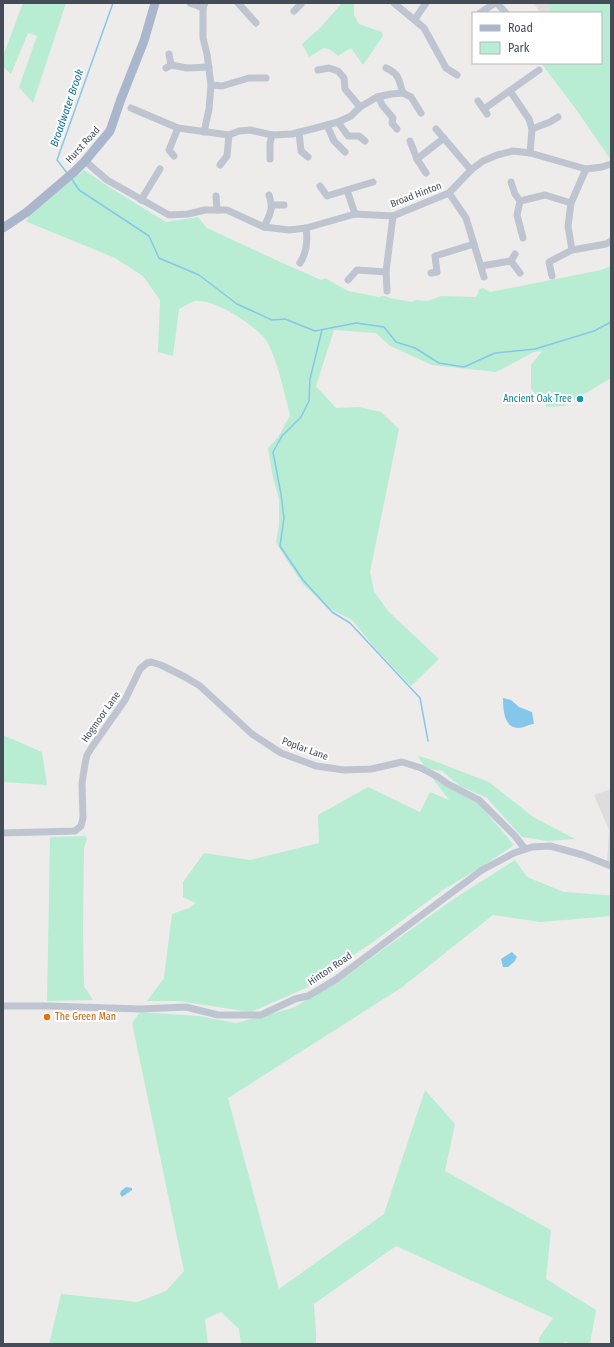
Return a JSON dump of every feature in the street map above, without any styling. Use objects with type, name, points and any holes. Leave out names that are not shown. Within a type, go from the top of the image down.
[{"type":"main road","name":"Hurst Road","points":[[3,228],[28,212],[74,172],[85,162],[110,131],[144,41],[155,3]]},
{"type":"street","points":[[190,3],[204,6],[203,38],[211,85],[209,109],[204,132]]},
{"type":"street","points":[[238,3],[245,9],[256,24]]},
{"type":"street","points":[[394,3],[424,28],[446,68],[457,75]]},
{"type":"street","points":[[415,19],[426,3]]},
{"type":"street","points":[[482,12],[496,3],[505,12]]},
{"type":"street","points":[[294,11],[303,5]]},
{"type":"street","points":[[239,14],[245,9]]},
{"type":"street","points":[[169,54],[169,66],[187,68],[209,67]]},
{"type":"street","points":[[318,70],[329,68],[338,71],[344,78],[344,89],[360,107]]},
{"type":"street","points":[[386,68],[392,71],[400,79],[403,93]]},
{"type":"street","points":[[478,101],[485,111],[539,70]]},
{"type":"street","points":[[211,85],[222,86],[251,77],[266,78]]},
{"type":"street","points":[[251,77],[252,85]]},
{"type":"street","points":[[510,91],[529,120],[532,129],[530,153]]},
{"type":"street","points":[[131,108],[151,119],[178,128],[229,135],[239,131],[250,130],[272,135],[292,134],[338,122],[351,116],[360,107],[379,97],[403,93],[411,97],[421,113]]},
{"type":"street","points":[[379,97],[382,105],[392,118],[392,123],[397,129]]},
{"type":"street","points":[[532,129],[558,117]]},
{"type":"street","points":[[338,122],[348,136],[360,136],[365,141]]},
{"type":"street","points":[[327,125],[334,141],[345,152]]},
{"type":"street","points":[[174,156],[169,150],[178,128]]},
{"type":"street","points":[[436,129],[471,170]]},
{"type":"street","points":[[299,132],[301,151],[308,157]]},
{"type":"street","points":[[220,165],[227,156],[229,135]]},
{"type":"street","points":[[272,135],[273,154]]},
{"type":"street","points":[[417,159],[444,138]]},
{"type":"street","points":[[410,141],[417,159],[426,173]]},
{"type":"street","name":"Broad Hinton","points":[[85,162],[107,180],[169,215],[188,214],[205,210],[227,210],[264,227],[289,230],[306,228],[355,214],[393,216],[449,193],[471,170],[483,161],[497,155],[513,151],[530,153],[586,169],[611,164]]},
{"type":"street","points":[[142,200],[160,169]]},
{"type":"street","points":[[572,250],[568,226],[571,203],[586,169]]},
{"type":"street","points":[[320,186],[327,196],[373,182]]},
{"type":"street","points":[[511,182],[515,194],[520,201]]},
{"type":"street","points":[[347,190],[355,214]]},
{"type":"street","points":[[449,193],[466,218],[484,277]]},
{"type":"street","points":[[264,227],[272,205],[269,195]]},
{"type":"street","points":[[520,201],[545,195],[571,203]]},
{"type":"street","points":[[216,196],[217,210]]},
{"type":"street","points":[[520,201],[516,215],[523,238]]},
{"type":"street","points":[[272,205],[284,205]]},
{"type":"street","points":[[387,291],[386,272],[393,216]]},
{"type":"street","points":[[300,263],[304,256],[308,240],[306,228]]},
{"type":"street","points":[[552,276],[549,262],[572,250],[606,244],[611,241]]},
{"type":"street","points":[[434,273],[432,256],[474,244]]},
{"type":"street","points":[[511,261],[515,254]]},
{"type":"street","points":[[481,266],[511,261]]},
{"type":"street","points":[[511,261],[520,273]]},
{"type":"street","points":[[348,280],[356,267],[386,272]]},
{"type":"street","name":"Poplar Lane","points":[[147,663],[151,662],[161,665],[193,682],[209,694],[252,734],[271,747],[316,766],[344,770],[371,769],[402,762],[421,768],[479,800],[515,836],[525,849]]},
{"type":"street","name":"Hogmoor Lane","points":[[3,833],[64,832],[75,831],[79,828],[83,818],[82,783],[84,764],[87,755],[119,710],[130,692],[138,673],[147,663]]},
{"type":"street","name":"Hinton Road","points":[[3,1006],[140,1009],[186,1007],[218,1015],[261,1015],[295,999],[308,996],[335,980],[482,870],[525,849],[550,846],[611,866]]},
{"type":"shaded area","points":[[534,3],[556,3],[547,12],[539,12]]},
{"type":"shaded area","points":[[611,789],[611,862],[607,862],[609,830],[594,795]]},
{"type":"green space","points":[[23,3],[66,3],[33,103],[19,87],[37,36],[28,33],[11,74],[3,67],[3,56]]},
{"type":"green space","points":[[342,3],[354,3],[354,15],[359,24],[382,32],[383,36],[363,65],[351,48],[338,56],[329,49],[324,48],[309,57],[302,44],[320,28]]},
{"type":"green space","points":[[548,3],[611,3],[611,160],[575,108],[542,64],[602,64],[602,12],[547,12],[552,7]]},
{"type":"green space","points":[[84,170],[166,222],[198,217],[207,228],[321,280],[325,278],[348,291],[379,297],[384,296],[412,302],[415,300],[428,301],[441,296],[476,297],[479,289],[483,288],[490,292],[601,270],[611,266],[611,378],[564,406],[546,407],[546,402],[539,401],[531,388],[531,365],[542,351],[534,352],[496,372],[432,365],[390,346],[376,333],[334,330],[316,386],[336,408],[359,407],[381,412],[399,429],[370,572],[374,591],[388,611],[439,659],[411,686],[373,646],[352,620],[328,608],[303,584],[276,542],[279,525],[279,499],[273,478],[268,448],[279,436],[290,415],[276,362],[265,338],[247,323],[224,309],[203,301],[195,301],[179,309],[173,356],[158,352],[160,300],[143,276],[115,258],[25,221],[29,218],[27,217]]},
{"type":"green space","points":[[3,735],[42,752],[47,785],[3,782]]},
{"type":"green space","points":[[418,756],[489,782],[533,817],[575,839],[547,841],[522,837],[487,798],[460,786],[442,771],[425,768]]},
{"type":"green space","points":[[431,776],[469,797],[481,806],[514,845],[443,890],[373,942],[306,988],[251,1012],[178,1001],[147,1001],[164,978],[172,914],[189,908],[196,903],[183,897],[183,882],[204,853],[250,860],[319,843],[318,815],[368,787],[420,812],[430,792],[449,800]]},
{"type":"green space","points":[[85,836],[87,839],[84,848],[84,986],[93,1000],[47,1001],[50,837]]},
{"type":"green space","points":[[515,860],[527,877],[564,892],[611,895],[611,916],[541,922],[493,915],[401,988],[228,1098],[279,1289],[384,1214],[425,1090],[455,1124],[445,1171],[551,1230],[546,1279],[596,1310],[590,1344],[574,1344],[564,1342],[564,1344],[539,1344],[539,1338],[553,1318],[396,1246],[314,1304],[316,1344],[241,1344],[239,1329],[221,1312],[205,1319],[208,1344],[49,1344],[61,1294],[138,1302],[166,1291],[184,1271],[132,1023],[140,1012],[199,1016],[236,1023],[293,1008],[343,978],[455,898]]},
{"type":"water","points":[[503,698],[511,700],[519,707],[532,712],[534,724],[518,728],[510,725],[505,717]]},
{"type":"water","points":[[512,952],[517,957],[514,962],[508,967],[503,967],[501,959]]},
{"type":"water","points":[[126,1187],[132,1188],[132,1190],[122,1197],[120,1194],[121,1191]]},
{"type":"waterway","name":"Broadwater Brook","points":[[67,173],[57,160],[113,3]]},
{"type":"waterway","name":"Broadwater Brook","points":[[71,178],[79,190],[149,236],[159,258],[199,275],[237,304],[272,320],[285,319],[315,331],[356,323],[384,327],[396,342],[415,348],[439,363],[464,367],[495,353],[535,349],[594,331],[611,322]]},
{"type":"waterway","points":[[322,330],[310,379],[309,401],[301,417],[282,436],[273,452],[284,518],[280,546],[303,580],[332,612],[350,623],[420,698],[428,741]]},
{"type":"place","name":"Ancient Oak Tree","points":[[580,399]]},
{"type":"place","name":"The Green Man","points":[[47,1017]]}]
